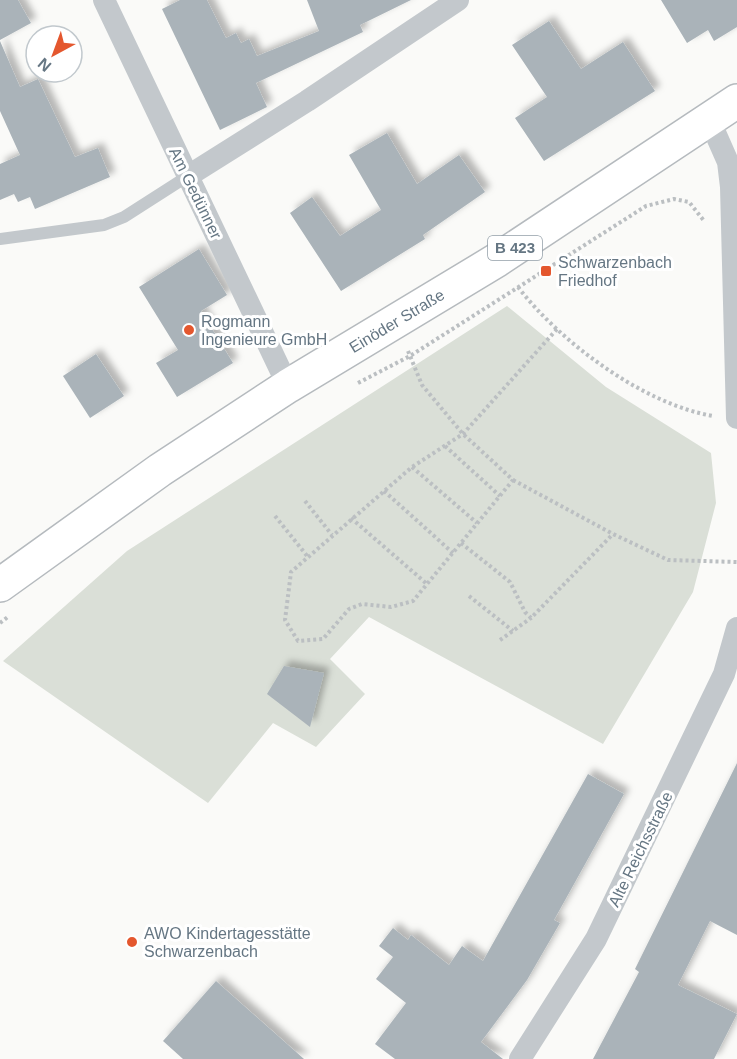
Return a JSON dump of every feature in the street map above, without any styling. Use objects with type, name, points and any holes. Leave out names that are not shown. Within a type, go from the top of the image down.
[{"type":"main road","name":"Einöder Straße","points":[[0,585],[160,470],[288,386],[497,260],[737,101]]},
{"type":"street","name":"Am Gedünner","points":[[104,0],[288,386]]},
{"type":"street","points":[[188,176],[307,101],[446,3]]},
{"type":"street","points":[[709,119],[728,162],[733,219],[736,336],[727,417]]},
{"type":"street","name":"Alte Reichsstraße","points":[[520,1059],[596,939],[731,677],[737,628]]},
{"type":"lane","points":[[0,239],[104,225],[124,217],[188,176]]},
{"type":"path","points":[[354,385],[410,356],[646,206],[674,199],[689,202],[706,224],[733,219]]},
{"type":"path","points":[[497,260],[538,313],[646,392],[687,412],[727,417]]},
{"type":"path","points":[[396,320],[422,385],[463,434],[513,480],[613,534],[668,560],[737,562]]},
{"type":"path","points":[[513,480],[413,600],[391,607],[362,604],[349,609],[322,639],[298,641],[285,620],[291,573],[332,534],[412,467],[463,434],[557,329]]},
{"type":"path","points":[[445,446],[500,496]]},
{"type":"path","points":[[412,467],[477,523]]},
{"type":"path","points":[[383,491],[453,553]]},
{"type":"path","points":[[305,501],[332,534]]},
{"type":"path","points":[[275,516],[308,557]]},
{"type":"path","points":[[351,518],[427,584]]},
{"type":"path","points":[[500,640],[531,618],[613,534]]},
{"type":"path","points":[[461,543],[510,582],[525,612],[531,618]]},
{"type":"path","points":[[469,596],[513,631]]},
{"type":"shaded area","points":[[507,306],[606,387],[711,453],[716,503],[693,592],[603,744],[369,617],[330,659],[365,694],[316,747],[273,723],[208,803],[3,661],[127,551]]},
{"type":"building","points":[[0,0],[18,0],[31,23],[24,24],[24,27],[0,40]]},
{"type":"building","points":[[180,0],[207,0],[226,38],[236,33],[241,43],[249,39],[257,56],[319,31],[307,0],[411,0],[360,25],[363,32],[256,83],[267,107],[220,130],[162,9]]},
{"type":"building","points":[[661,0],[737,0],[737,27],[714,41],[708,30],[687,43]]},
{"type":"building","points":[[549,21],[581,69],[623,42],[655,91],[544,161],[515,118],[547,97],[512,45]]},
{"type":"building","points":[[0,41],[20,87],[27,84],[40,84],[75,157],[98,148],[110,177],[35,209],[30,197],[18,202],[14,194],[0,200],[0,164],[20,155],[0,111]]},
{"type":"building","points":[[387,133],[417,184],[459,155],[485,192],[423,235],[425,239],[341,291],[290,213],[312,197],[340,236],[381,210],[349,155]]},
{"type":"building","name":"Rogmann Ingenieure GmbH","points":[[199,249],[227,295],[201,311],[233,363],[177,397],[156,363],[178,350],[139,287]]},
{"type":"building","points":[[96,354],[124,396],[90,418],[63,376]]},
{"type":"building","points":[[284,666],[324,673],[310,727],[267,694]]},
{"type":"building","points":[[737,763],[737,935],[710,921],[678,985],[737,1014],[714,1059],[593,1059],[639,972],[635,969]]},
{"type":"building","points":[[588,774],[624,794],[554,920],[560,923],[527,980],[481,1042],[503,1059],[395,1059],[375,1044],[406,1003],[376,979],[393,957],[379,946],[393,928],[408,940],[411,935],[449,965],[462,946],[483,961]]},
{"type":"building","points":[[216,981],[304,1059],[183,1059],[163,1041]]},
{"type":"place","name":"Schwarzenbach Friedhof","points":[[546,271]]},
{"type":"place","name":"Rogmann Ingenieure GmbH","points":[[189,330]]},
{"type":"place","name":"AWO Kindertagesstätte Schwarzenbach","points":[[132,942]]}]
